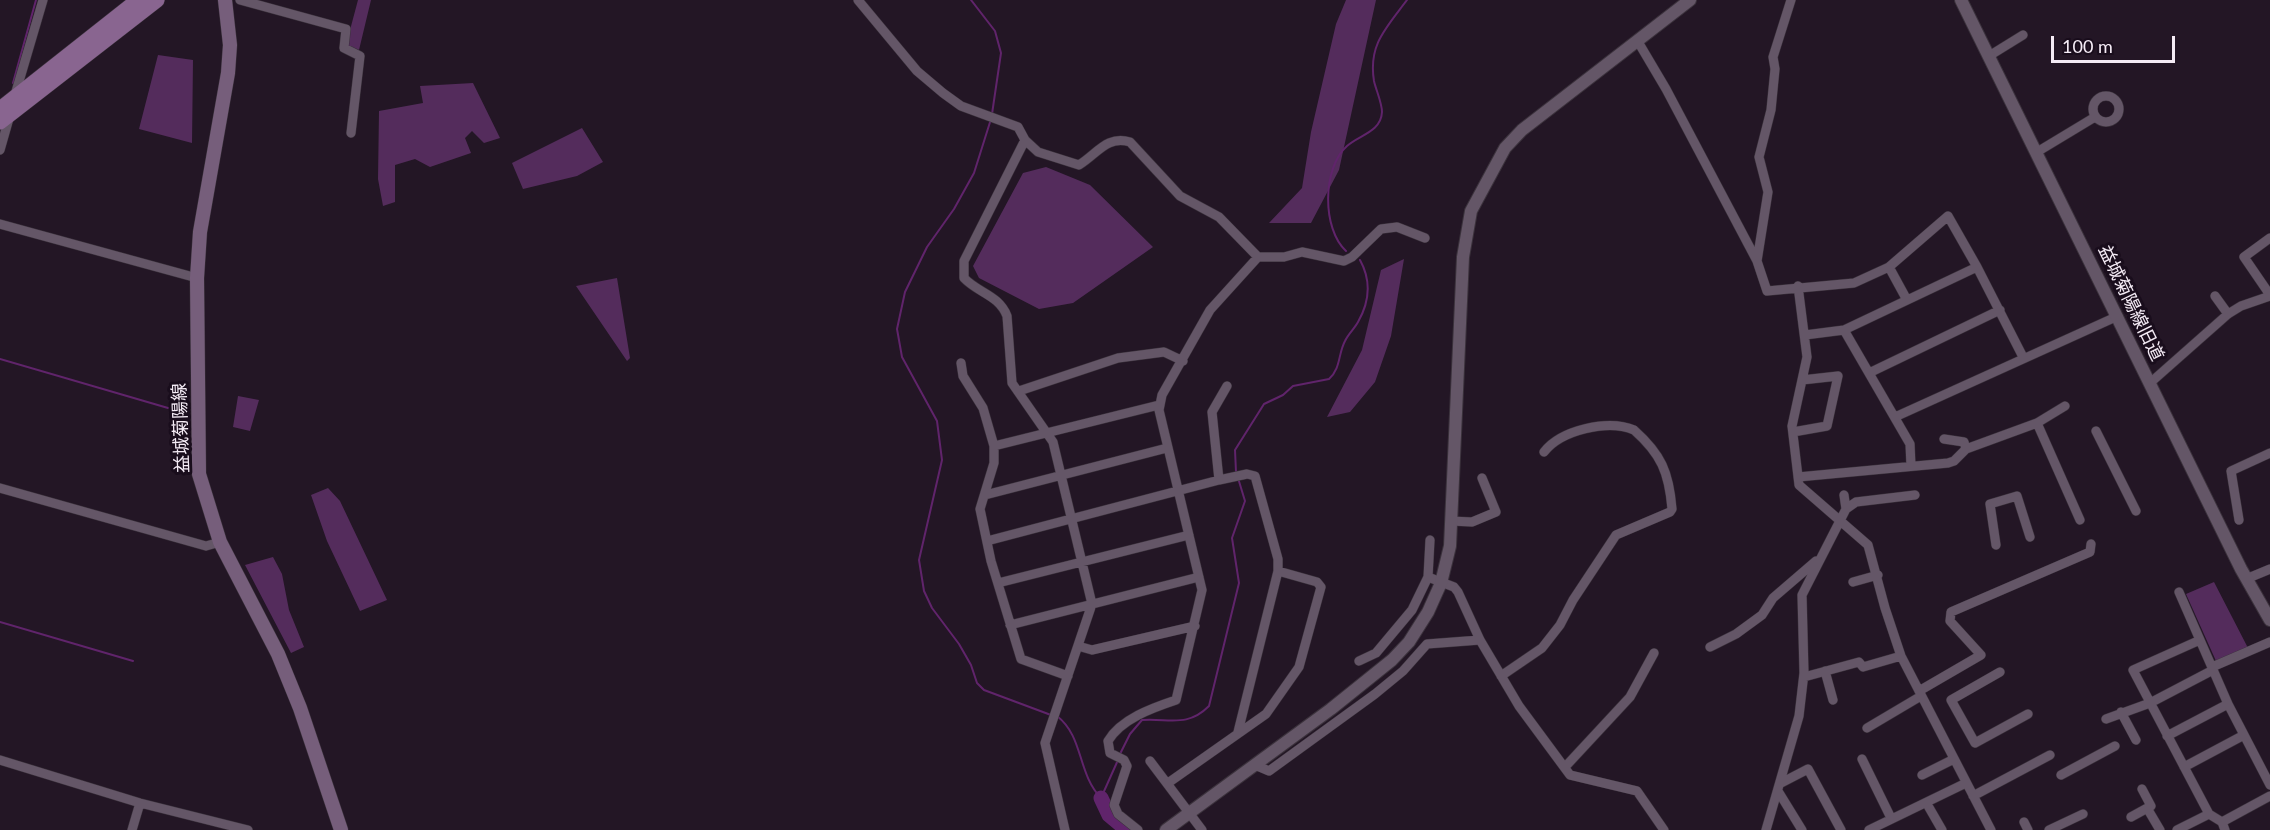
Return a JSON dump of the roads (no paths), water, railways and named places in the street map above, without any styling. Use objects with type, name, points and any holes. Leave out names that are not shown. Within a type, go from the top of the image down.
[{"type":"main road","points":[[3,115],[14,98],[138,0]]},
{"type":"main road","points":[[3,115],[157,0]]},
{"type":"main road","name":"益城菊陽線","points":[[225,0],[230,45],[228,73],[200,232],[197,278],[199,474],[220,542],[278,654],[300,708],[341,830]]},
{"type":"street","points":[[14,98],[43,0]]},
{"type":"street","points":[[240,0],[346,29],[344,48],[360,56],[351,133]]},
{"type":"street","points":[[858,0],[917,71],[961,106],[1018,128],[1025,140],[1038,152],[1079,165],[1108,142],[1121,139],[1130,142],[1180,196],[1219,218],[1258,257],[1284,257],[1302,252],[1344,261],[1352,257],[1381,229],[1397,227],[1425,238]]},
{"type":"street","points":[[1166,830],[1371,680],[1392,660],[1419,628],[1441,583],[1450,546],[1463,257],[1471,211],[1505,148],[1522,130],[1690,0]]},
{"type":"street","points":[[1757,261],[1768,192],[1759,158],[1770,110],[1775,69],[1773,57],[1791,0]]},
{"type":"street","name":"益城菊陽線旧道","points":[[1961,0],[2247,579],[2270,620]]},
{"type":"street","points":[[1989,56],[2023,35]]},
{"type":"street","points":[[1637,40],[1666,89],[1757,261],[1767,291],[1798,286],[1854,283],[1889,267],[1948,216],[2023,357]]},
{"type":"street","points":[[0,150],[3,115]]},
{"type":"street","points":[[2037,152],[2095,117]]},
{"type":"street","points":[[1025,140],[964,261],[964,278],[971,286],[998,300],[1004,308],[1007,316],[1012,383],[1049,433],[1092,604],[1048,732],[1046,752],[1065,830]]},
{"type":"street","points":[[0,224],[197,278]]},
{"type":"street","points":[[2150,383],[2229,314],[2249,302],[2270,296],[2244,257],[2270,238]]},
{"type":"street","points":[[1138,830],[1118,814],[1114,805],[1127,766],[1108,749],[1108,741],[1117,729],[1149,709],[1176,700],[1202,590],[1167,448],[1160,405],[1161,395],[1183,362],[1210,310],[1258,257]]},
{"type":"street","points":[[1889,267],[1907,300]]},
{"type":"street","points":[[1805,335],[1844,330],[1977,267]]},
{"type":"street","points":[[1798,286],[1807,357],[1793,432],[1799,485],[1868,544],[1901,656],[1992,830]]},
{"type":"street","points":[[2215,296],[2229,314]]},
{"type":"street","points":[[1869,373],[2000,310]]},
{"type":"street","points":[[1895,417],[2023,357],[2075,337],[2118,316]]},
{"type":"street","points":[[1844,330],[1910,444],[1911,466]]},
{"type":"street","points":[[1019,391],[1118,358],[1164,352],[1183,362]]},
{"type":"street","points":[[961,363],[963,376],[983,408],[994,446],[994,463],[980,508],[998,583],[1021,659],[1068,676]]},
{"type":"street","points":[[1793,432],[1827,426],[1838,376],[1802,380]]},
{"type":"street","points":[[1222,480],[1212,412],[1227,386]]},
{"type":"street","points":[[994,446],[1160,405]]},
{"type":"street","points":[[1798,477],[1948,463],[1954,461],[1966,449],[2037,423],[2066,406]]},
{"type":"street","points":[[2037,423],[2080,520]]},
{"type":"street","points":[[1501,676],[1542,648],[1560,625],[1573,600],[1616,535],[1670,512],[1672,508],[1669,482],[1657,453],[1634,430],[1592,427],[1552,442],[1544,452]]},
{"type":"street","points":[[2096,431],[2136,511]]},
{"type":"street","points":[[1944,440],[1964,442],[1966,449]]},
{"type":"street","points":[[985,495],[1167,448]]},
{"type":"street","points":[[2239,520],[2231,471],[2270,453]]},
{"type":"street","points":[[987,541],[1222,480],[1248,474],[1257,478],[1278,559],[1278,571],[1238,732]]},
{"type":"street","points":[[1451,521],[1472,522],[1496,512],[1482,478]]},
{"type":"street","points":[[0,488],[206,546],[220,542]]},
{"type":"street","points":[[1766,830],[1799,716],[1804,677],[1802,595],[1846,509],[1844,495]]},
{"type":"street","points":[[1846,509],[1857,502],[1915,495]]},
{"type":"street","points":[[1996,545],[1990,504],[2017,496],[2030,537]]},
{"type":"street","points":[[998,583],[1189,535]]},
{"type":"street","points":[[1359,661],[1376,653],[1412,610],[1428,577],[1430,540]]},
{"type":"street","points":[[1867,728],[1981,655],[1950,621],[1951,612],[2090,552],[2091,544]]},
{"type":"street","points":[[1710,647],[1736,634],[1762,615],[1773,598],[1820,558]]},
{"type":"street","points":[[2247,579],[2270,569]]},
{"type":"street","points":[[1168,783],[1266,714],[1299,667],[1321,589],[1317,582],[1278,571]]},
{"type":"street","points":[[1853,582],[1878,575]]},
{"type":"street","points":[[1010,625],[1199,577]]},
{"type":"street","points":[[1428,577],[1454,587],[1458,592],[1480,640],[1519,706],[1570,775],[1637,791],[1664,830]]},
{"type":"street","points":[[2180,592],[2228,704],[2270,785]]},
{"type":"street","points":[[1078,646],[1092,650],[1195,626]]},
{"type":"street","points":[[1255,765],[1269,771],[1299,751],[1403,671],[1427,644],[1480,640]]},
{"type":"street","points":[[2200,640],[2133,670],[2209,814],[2223,826],[2270,796]]},
{"type":"street","points":[[2106,719],[2150,703],[2270,642]]},
{"type":"street","points":[[1565,767],[1630,696],[1654,653]]},
{"type":"street","points":[[1804,677],[1859,662],[1863,670],[1901,656]]},
{"type":"street","points":[[1825,671],[1833,700]]},
{"type":"street","points":[[2000,672],[1951,700],[1975,743],[2028,714]]},
{"type":"street","points":[[2167,736],[2228,704]]},
{"type":"street","points":[[2121,712],[2136,740]]},
{"type":"street","points":[[2184,767],[2244,735]]},
{"type":"street","points":[[2061,775],[2115,746]]},
{"type":"street","points":[[1974,796],[2050,755]]},
{"type":"street","points":[[1862,759],[1891,819]]},
{"type":"street","points":[[1922,775],[1954,759]]},
{"type":"street","points":[[0,760],[140,802],[248,830]]},
{"type":"street","points":[[1150,761],[1168,783],[1185,816],[1202,830]]},
{"type":"street","points":[[1780,787],[1808,769],[1840,830]]},
{"type":"street","points":[[1869,830],[1927,804],[1966,783]]},
{"type":"street","points":[[1780,787],[1802,830]]},
{"type":"street","points":[[2131,817],[2151,806],[2142,789]]},
{"type":"street","points":[[132,830],[140,802]]},
{"type":"street","points":[[1927,804],[1942,830]]},
{"type":"street","points":[[2147,808],[2160,830]]},
{"type":"street","points":[[2049,830],[2083,814]]},
{"type":"street","points":[[2177,830],[2209,814]]},
{"type":"waterway","points":[[13,83],[36,0]]},
{"type":"waterway","points":[[971,0],[995,31],[1001,53],[992,114]]},
{"type":"waterway","points":[[1346,251],[1338,241],[1329,214],[1329,183],[1339,156],[1347,146],[1374,129],[1381,119],[1382,108],[1374,81],[1373,68],[1376,47],[1392,19],[1407,0]]},
{"type":"waterway","points":[[991,119],[974,173],[954,209],[927,247],[905,292],[897,329],[902,357],[937,421],[942,460],[919,560],[924,591],[932,608],[959,644],[971,665],[977,683],[984,690],[1051,715]]},
{"type":"waterway","points":[[1236,472],[1235,450],[1264,404],[1283,395],[1293,386],[1329,379],[1336,370],[1346,338],[1357,324],[1367,298],[1366,275],[1360,260]]},
{"type":"waterway","points":[[0,359],[168,408]]},
{"type":"waterway","points":[[1120,754],[1130,734],[1142,720],[1185,720],[1201,713],[1209,706],[1239,583],[1232,538],[1245,501],[1238,478]]},
{"type":"waterway","points":[[0,622],[133,661]]},
{"type":"waterway","points":[[1057,716],[1072,734],[1088,778],[1101,798],[1118,760]]},
{"type":"waterway","points":[[1101,798],[1109,815],[1127,830]]}]
